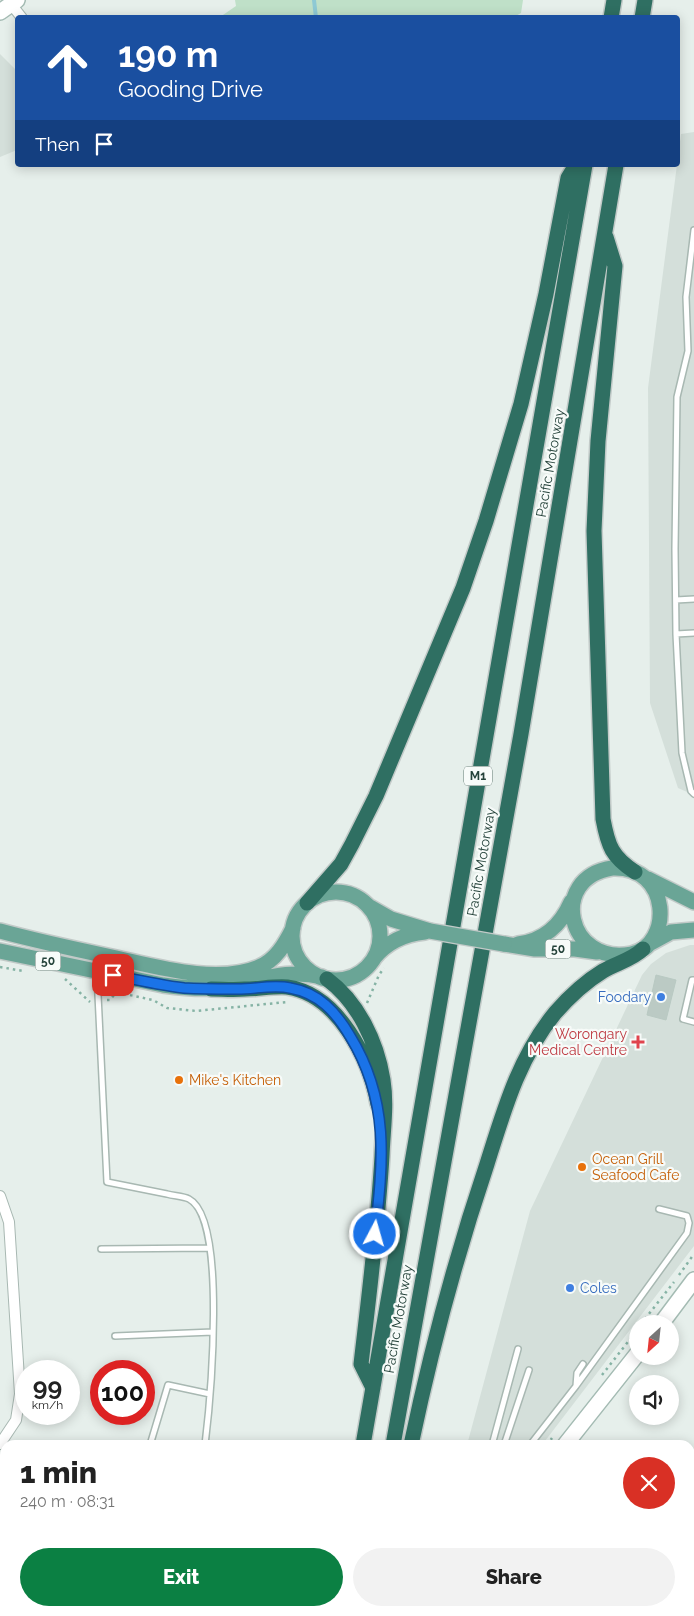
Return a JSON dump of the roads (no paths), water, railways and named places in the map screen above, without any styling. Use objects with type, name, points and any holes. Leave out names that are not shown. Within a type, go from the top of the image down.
[{"type":"highway","points":[[612,15],[614,0]]},
{"type":"highway","points":[[642,15],[645,0]]},
{"type":"highway","points":[[308,903],[341,864],[372,804],[463,588],[486,521],[521,404],[546,294],[568,178],[575,167]]},
{"type":"highway","name":"Pacific Motorway","points":[[364,1440],[585,167]]},
{"type":"highway","name":"Pacific Motorway","points":[[394,1440],[521,734],[616,167]]},
{"type":"highway","points":[[605,233],[615,266],[600,414],[594,531],[603,819],[607,840],[613,853],[621,862],[638,873]]},
{"type":"highway","points":[[412,1440],[447,1290],[492,1148],[520,1069],[543,1030],[567,1000],[594,976],[634,956],[644,948]]},
{"type":"highway","points":[[325,978],[340,989],[368,1032],[378,1059],[384,1092],[380,1189],[361,1364],[373,1388]]},
{"type":"highway","points":[[210,988],[292,988],[313,996],[331,1009],[342,1021],[368,1070],[379,1109],[382,1153]]},
{"type":"main road","name":"50","points":[[507,945],[529,942],[551,930],[566,912],[575,894],[587,878],[601,870],[622,868],[638,873],[693,901]]},
{"type":"main road","points":[[638,873],[651,885],[660,905],[657,927],[644,948]]},
{"type":"main road","name":"50","points":[[0,931],[168,970],[216,974],[245,971],[264,965],[282,948],[299,914],[308,903],[323,894],[335,892],[350,895],[386,917],[429,931],[535,949],[574,949],[624,955],[644,948],[667,933],[694,930]]},
{"type":"main road","points":[[575,894],[572,912],[576,929],[587,944],[596,951],[606,954]]},
{"type":"main road","points":[[365,903],[374,914],[379,929],[378,948],[373,959]]},
{"type":"main road","points":[[293,928],[294,943],[299,958],[311,972],[325,978]]},
{"type":"main road","name":"50","points":[[0,951],[164,985],[210,988],[234,986],[287,973],[303,973],[325,978],[349,978],[363,970],[382,948],[395,940],[408,935],[429,931]]},
{"type":"main road","points":[[667,1315],[694,1280]]},
{"type":"main road","points":[[569,1440],[629,1364]]},
{"type":"street","points":[[9,6],[19,15]]},
{"type":"street","points":[[0,1196],[9,1222],[20,1394],[16,1420],[3,1440]]},
{"type":"lane","points":[[694,230],[686,297],[688,351],[677,397],[676,600],[682,753],[691,790],[694,794]]},
{"type":"lane","points":[[688,351],[694,350]]},
{"type":"lane","points":[[676,600],[694,599]]},
{"type":"lane","points":[[676,634],[694,633]]},
{"type":"lane","points":[[97,972],[107,1182],[190,1200],[201,1212],[205,1222],[214,1278],[210,1394],[205,1440]]},
{"type":"lane","points":[[694,980],[692,980],[683,1019],[694,1022]]},
{"type":"lane","points":[[534,1440],[576,1386],[687,1233],[689,1223],[687,1216],[659,1209]]},
{"type":"lane","points":[[101,1249],[209,1248]]},
{"type":"lane","points":[[115,1336],[213,1332]]},
{"type":"lane","points":[[493,1440],[518,1349]]},
{"type":"lane","points":[[576,1386],[577,1373],[583,1364]]},
{"type":"lane","points":[[506,1440],[529,1370]]},
{"type":"lane","points":[[152,1440],[168,1385],[210,1394]]},
{"type":"waterway","points":[[314,0],[316,15]]},
{"type":"place","name":"Foodary","points":[[661,997]]},
{"type":"place","name":"Worongary Medical Centre","points":[[638,1042]]},
{"type":"place","name":"Mike's Kitchen","points":[[179,1080]]},
{"type":"place","name":"Ocean Grill Seafood Cafe","points":[[582,1167]]},
{"type":"place","name":"Coles","points":[[570,1288]]}]
